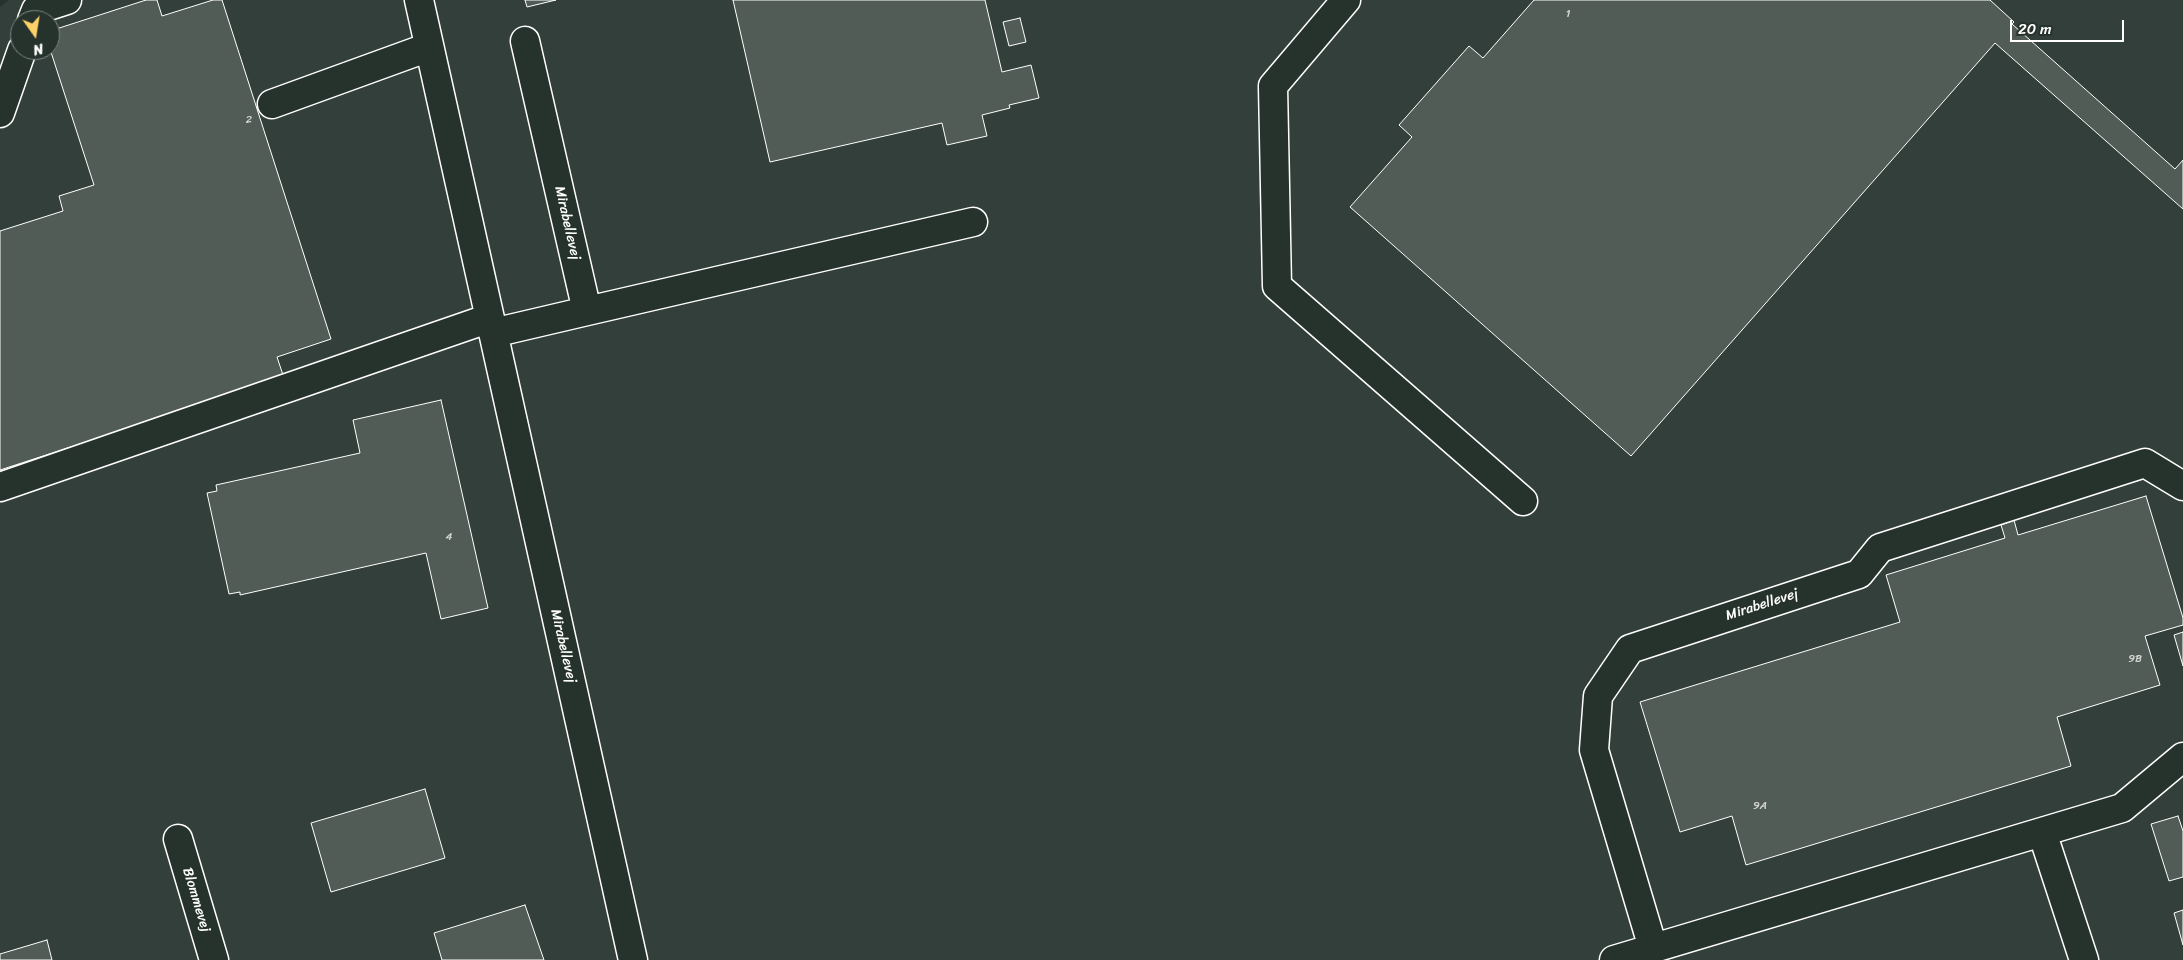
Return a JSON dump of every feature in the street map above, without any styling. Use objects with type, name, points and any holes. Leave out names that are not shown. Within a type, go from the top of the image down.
[{"type":"street","points":[[36,10],[67,0]]},
{"type":"street","name":"Mirabellevej","points":[[419,0],[633,960]]},
{"type":"street","points":[[1346,0],[1273,86],[1277,286],[1523,501]]},
{"type":"street","name":"Mirabellevej","points":[[526,40],[587,311]]},
{"type":"street","points":[[272,104],[429,46]]},
{"type":"street","points":[[0,113],[19,60]]},
{"type":"street","points":[[0,487],[492,325],[587,311],[973,222]]},
{"type":"street","name":"Mirabellevej","points":[[1653,948],[1594,750],[1598,696],[1630,648],[1859,574],[1880,548],[2145,463],[2183,486]]},
{"type":"street","points":[[1614,960],[2122,808],[2183,757]]},
{"type":"street","points":[[2042,832],[2084,960]]},
{"type":"street","name":"Blommevej","points":[[178,839],[214,960]]},
{"type":"shaded area","points":[[9,0],[2183,0],[2183,960],[0,960],[0,7]]},
{"type":"building","points":[[146,0],[157,0],[162,16],[213,0],[222,0],[331,339],[277,357],[284,378],[0,470],[0,231],[63,211],[59,196],[94,185],[54,60],[60,60],[60,28]]},
{"type":"building","points":[[525,0],[556,0],[527,7]]},
{"type":"building","points":[[733,0],[985,0],[1002,72],[1031,65],[1039,98],[1009,105],[1010,108],[982,115],[987,136],[947,145],[942,123],[770,162]]},
{"type":"building","points":[[1534,0],[1990,0],[2014,22],[2012,24],[2175,169],[2183,160],[2183,209],[1995,43],[1631,456],[1350,207],[1412,137],[1399,125],[1469,46],[1483,58]]},
{"type":"building","points":[[1020,18],[1026,42],[1009,46],[1003,22]]},
{"type":"building","points":[[441,400],[488,608],[441,619],[426,553],[240,595],[240,592],[229,594],[207,493],[217,491],[216,485],[360,453],[353,420]]},
{"type":"building","points":[[2146,496],[2183,618],[2183,625],[2145,636],[2160,685],[2057,717],[2071,766],[1746,865],[1732,816],[1680,832],[1640,702],[1900,622],[1886,575],[2005,538],[2001,525],[2014,520],[2018,535]]},
{"type":"building","points":[[2183,632],[2183,666],[2174,635]]},
{"type":"building","points":[[425,789],[445,858],[331,892],[311,823]]},
{"type":"building","points":[[2178,816],[2183,831],[2183,877],[2169,881],[2151,824]]},
{"type":"building","points":[[525,905],[544,960],[442,960],[434,933]]},
{"type":"building","points":[[2183,910],[2183,945],[2174,913]]},
{"type":"building","points":[[47,940],[52,960],[0,960],[0,954]]}]
